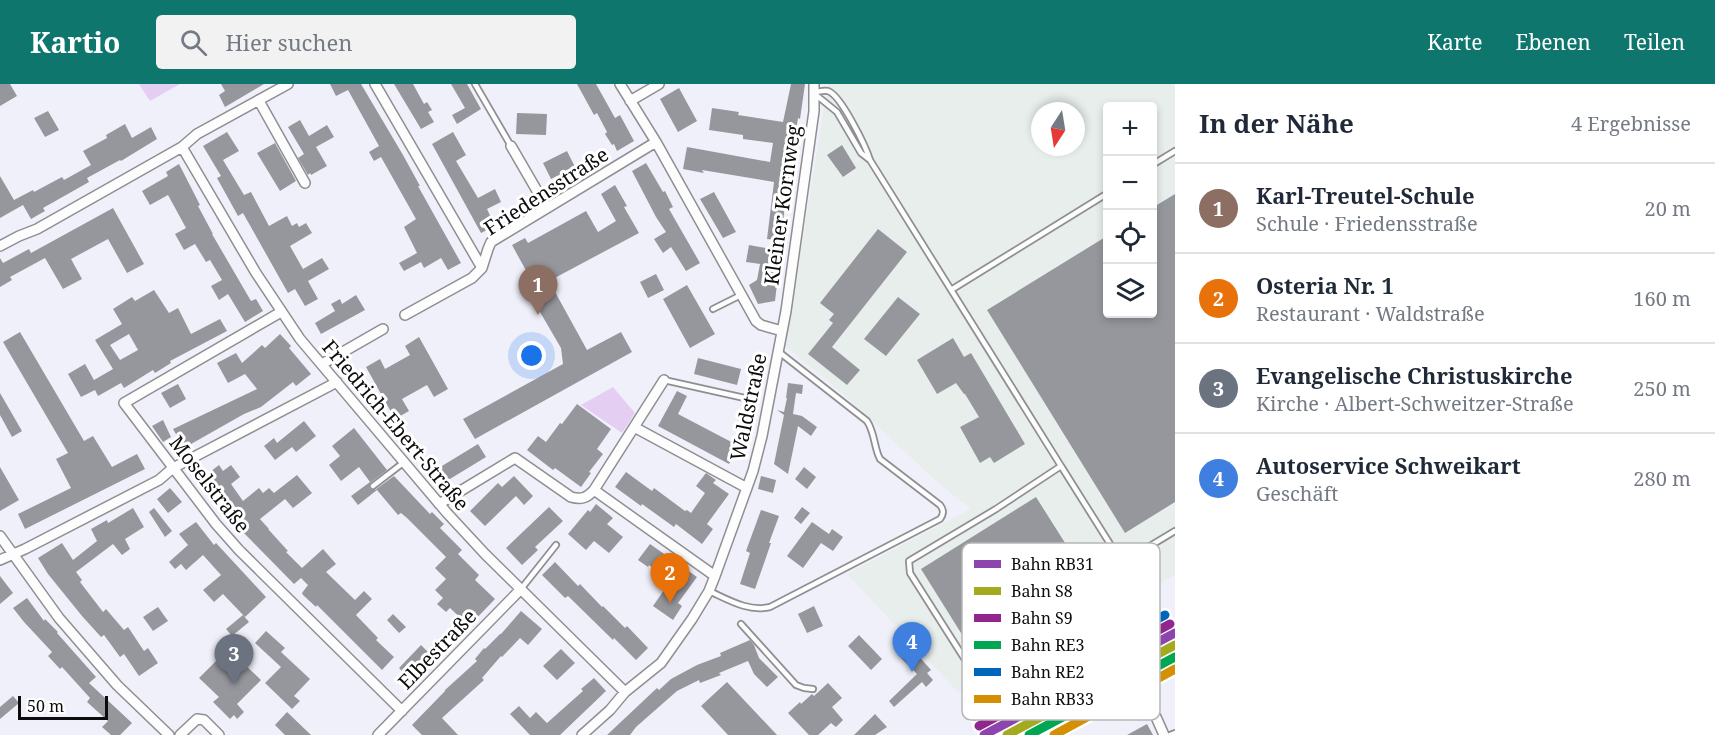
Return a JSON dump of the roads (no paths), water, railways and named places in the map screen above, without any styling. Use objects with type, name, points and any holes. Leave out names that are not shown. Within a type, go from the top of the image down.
[{"type":"street","points":[[0,246],[37,230],[182,147],[197,134],[288,84]]},
{"type":"street","points":[[375,84],[482,268],[472,278],[405,315]]},
{"type":"street","name":"Waldstraße","points":[[582,735],[610,710],[625,692],[662,663],[709,591],[753,471],[782,331],[761,325],[756,321],[656,142],[620,84]]},
{"type":"street","points":[[630,101],[659,84]]},
{"type":"street","name":"Kleiner Kornweg","points":[[782,331],[814,111],[814,88]]},
{"type":"street","points":[[259,101],[305,183]]},
{"type":"street","name":"Friedensstraße","points":[[482,268],[491,242],[656,142]]},
{"type":"street","points":[[511,146],[547,208]]},
{"type":"street","name":"Friedrich-Ebert-Straße","points":[[182,147],[230,231],[300,339],[403,463],[485,554],[625,692]]},
{"type":"street","name":"Moselstraße","points":[[281,312],[124,403],[216,524],[239,550],[402,711]]},
{"type":"street","points":[[322,364],[382,329]]},
{"type":"street","points":[[439,504],[515,458],[571,497],[579,499],[588,497],[664,380]]},
{"type":"street","points":[[0,560],[159,480],[173,468],[337,382]]},
{"type":"street","points":[[634,427],[747,488]]},
{"type":"street","points":[[594,490],[715,576]]},
{"type":"street","points":[[0,536],[72,633],[117,685],[169,735]]},
{"type":"street","name":"Elbestraße","points":[[378,735],[521,589]]},
{"type":"street","points":[[1160,675],[1175,667]]},
{"type":"street","points":[[180,735],[196,719],[204,720],[219,735]]},
{"type":"street","points":[[1053,735],[1080,720]]},
{"type":"street","points":[[1157,720],[1164,735]]},
{"type":"lane","points":[[475,84],[511,146]]},
{"type":"lane","points":[[814,88],[822,101],[837,112],[861,153],[870,160]]},
{"type":"lane","points":[[814,88],[834,96],[854,124],[870,160],[1109,543]]},
{"type":"lane","points":[[1157,162],[1175,151]]},
{"type":"lane","points":[[951,290],[1103,195]]},
{"type":"lane","points":[[713,309],[741,295]]},
{"type":"lane","points":[[709,591],[746,607],[759,610],[770,607],[940,519],[943,515],[940,505],[880,459],[872,429],[867,421],[779,352]]},
{"type":"lane","points":[[664,380],[749,399]]},
{"type":"lane","points":[[373,486],[403,463]]},
{"type":"lane","points":[[962,655],[910,573],[909,561],[1061,466]]},
{"type":"lane","points":[[1156,543],[1175,531]]},
{"type":"lane","points":[[521,589],[556,545]]},
{"type":"lane","points":[[741,624],[796,685],[813,689]]},
{"type":"lane","points":[[1170,735],[1175,733]]},
{"type":"rail line","name":"RE2","points":[[1160,618],[1165,615]]},
{"type":"rail line","name":"S9","points":[[1160,629],[1170,624]]},
{"type":"rail line","name":"RB31","points":[[1160,641],[1175,633]]},
{"type":"rail line","name":"S8","points":[[1160,653],[1175,645]]},
{"type":"rail line","name":"RE3","points":[[1160,665],[1175,657]]},
{"type":"rail line","name":"RB33","points":[[1160,677],[1175,669]]},
{"type":"rail line","name":"S9","points":[[979,726],[990,720]]},
{"type":"rail line","name":"RB31","points":[[984,735],[1012,720]]},
{"type":"rail line","name":"S8","points":[[1007,735],[1035,720]]},
{"type":"rail line","name":"RE3","points":[[1029,735],[1057,720]]},
{"type":"rail line","name":"RB33","points":[[1054,735],[1082,720]]},
{"type":"place","name":"Karl-Treutel-Schule","points":[[538,315]]},
{"type":"place","name":"Osteria Nr. 1","points":[[670,603]]},
{"type":"place","name":"Autoservice Schweikart","points":[[912,672]]},
{"type":"place","name":"Evangelische Christuskirche","points":[[234,684]]}]
